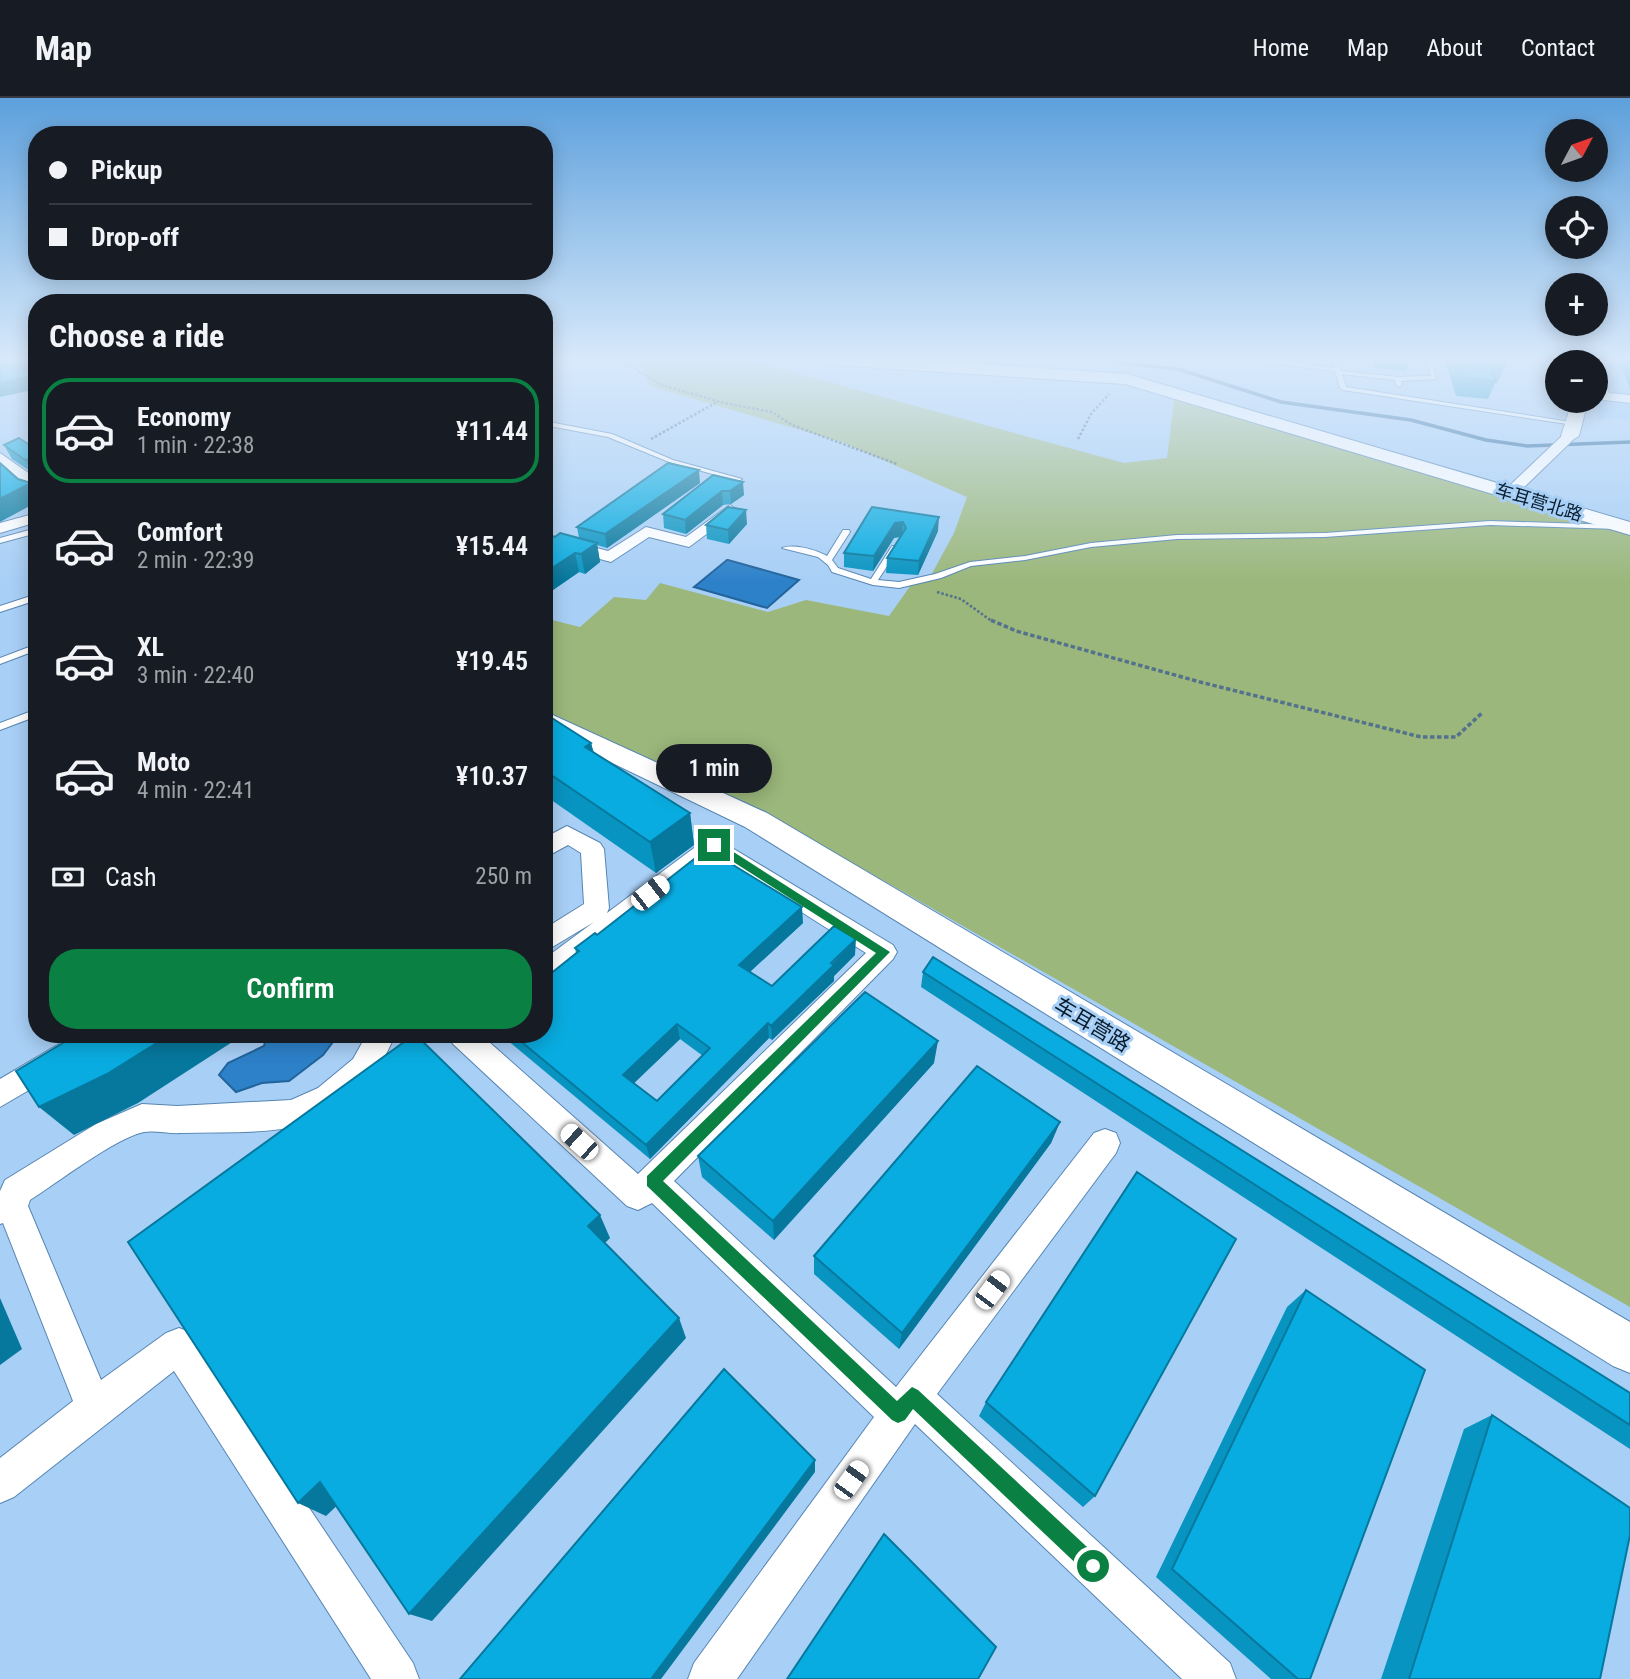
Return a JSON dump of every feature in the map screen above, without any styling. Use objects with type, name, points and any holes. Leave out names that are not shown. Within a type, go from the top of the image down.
[{"type":"street","name":"车耳营北路","points":[[1311,434],[1628,528]]},
{"type":"street","points":[[1510,493],[1568,434]]},
{"type":"street","points":[[0,459],[28,482]]},
{"type":"street","points":[[646,532],[689,542],[730,510]]},
{"type":"street","points":[[553,541],[611,557],[666,517]]},
{"type":"street","points":[[0,528],[28,520]]},
{"type":"street","name":"车耳营路","points":[[553,723],[756,820],[1630,1349]]},
{"type":"street","points":[[553,844],[567,834],[592,849],[597,908],[553,936]]},
{"type":"street","points":[[471,1043],[638,1195],[884,952],[714,845],[553,967]]},
{"type":"street","points":[[0,1094],[86,1043]]},
{"type":"street","points":[[94,1408],[6,1207],[16,1191],[107,1134],[142,1118],[177,1120],[293,1113],[328,1097],[363,1068],[378,1043]]},
{"type":"street","points":[[710,1679],[905,1405],[1105,1143]]},
{"type":"street","points":[[652,1181],[1214,1679]]},
{"type":"street","points":[[0,1483],[94,1408],[179,1346],[397,1679]]},
{"type":"lane","points":[[605,434],[671,461],[738,479]]},
{"type":"lane","points":[[829,558],[835,570],[873,582],[898,585],[938,576],[970,564],[1025,558],[1091,545],[1177,537],[1325,535],[1490,523],[1628,528]]},
{"type":"lane","points":[[829,558],[846,532]]},
{"type":"lane","points":[[0,541],[28,533]]},
{"type":"lane","points":[[873,582],[899,541]]},
{"type":"lane","points":[[786,548],[829,558]]},
{"type":"lane","points":[[0,609],[28,600]]},
{"type":"lane","points":[[0,661],[28,650]]},
{"type":"lane","points":[[0,727],[28,716]]},
{"type":"path","points":[[626,442],[650,440],[661,434]]},
{"type":"path","points":[[816,434],[897,464]]},
{"type":"path","points":[[1078,439],[1081,434]]},
{"type":"path","points":[[898,585],[961,599],[998,625],[1016,631],[1200,682],[1421,737],[1453,741],[1462,736],[1482,713]]},
{"type":"green space","points":[[814,434],[1017,434],[1124,463],[1167,458],[1170,434],[1305,434],[1630,533],[1630,1307],[767,814],[553,714],[553,620],[580,627],[614,597],[646,600],[660,583],[768,612],[806,600],[889,616],[911,585],[928,581],[954,533],[967,497],[842,442]]},
{"type":"shaded area","points":[[727,560],[799,580],[767,608],[694,587]]},
{"type":"shaded area","points":[[265,1043],[332,1043],[323,1055],[289,1081],[262,1083],[236,1092],[219,1075],[228,1063],[264,1046]]},
{"type":"building","points":[[19,438],[28,444],[28,459],[25,460],[4,445]]},
{"type":"building","points":[[0,463],[28,485],[0,499]]},
{"type":"building","points":[[668,463],[699,470],[605,534],[577,527]]},
{"type":"building","points":[[713,475],[743,482],[730,491],[722,491],[685,520],[663,514]]},
{"type":"building","points":[[728,507],[746,510],[728,530],[706,525]]},
{"type":"building","points":[[872,507],[939,517],[919,561],[887,558],[906,528],[903,522],[895,523],[874,556],[844,553]]},
{"type":"building","points":[[560,533],[597,543],[553,567],[555,537]]},
{"type":"building","points":[[553,719],[591,743],[585,747],[690,813],[650,842],[553,776]]},
{"type":"building","points":[[707,849],[802,907],[739,965],[772,986],[834,926],[856,939],[831,963],[834,965],[771,1026],[768,1023],[646,1145],[523,1043],[553,1043],[553,972],[579,951],[575,948],[595,933],[597,935]],"holes":[[[677,1024],[710,1048],[657,1101],[623,1075]]]},
{"type":"building","points":[[933,957],[1630,1393],[1630,1425],[923,972]]},
{"type":"building","points":[[865,992],[938,1041],[773,1221],[698,1156]]},
{"type":"building","points":[[63,1043],[157,1043],[107,1074],[39,1107],[16,1071]]},
{"type":"building","points":[[403,1043],[424,1043],[600,1215],[588,1226],[679,1318],[409,1614],[320,1482],[298,1503],[128,1242]]},
{"type":"building","points":[[977,1066],[1060,1122],[902,1333],[814,1256]]},
{"type":"building","points":[[1137,1172],[1236,1239],[1095,1496],[986,1402]]},
{"type":"building","points":[[1306,1290],[1425,1370],[1310,1679],[1298,1679],[1172,1569]]},
{"type":"building","points":[[724,1369],[815,1460],[651,1679],[460,1679]]},
{"type":"building","points":[[1492,1415],[1630,1508],[1630,1535],[1600,1679],[1409,1679]]},
{"type":"building","points":[[884,1534],[996,1647],[978,1679],[787,1679]]},
{"type":"waterway","points":[[1463,434],[1527,446],[1630,442]]},
{"type":"route","points":[[714,845],[884,952],[652,1181],[898,1414],[912,1396],[1093,1566]]}]
